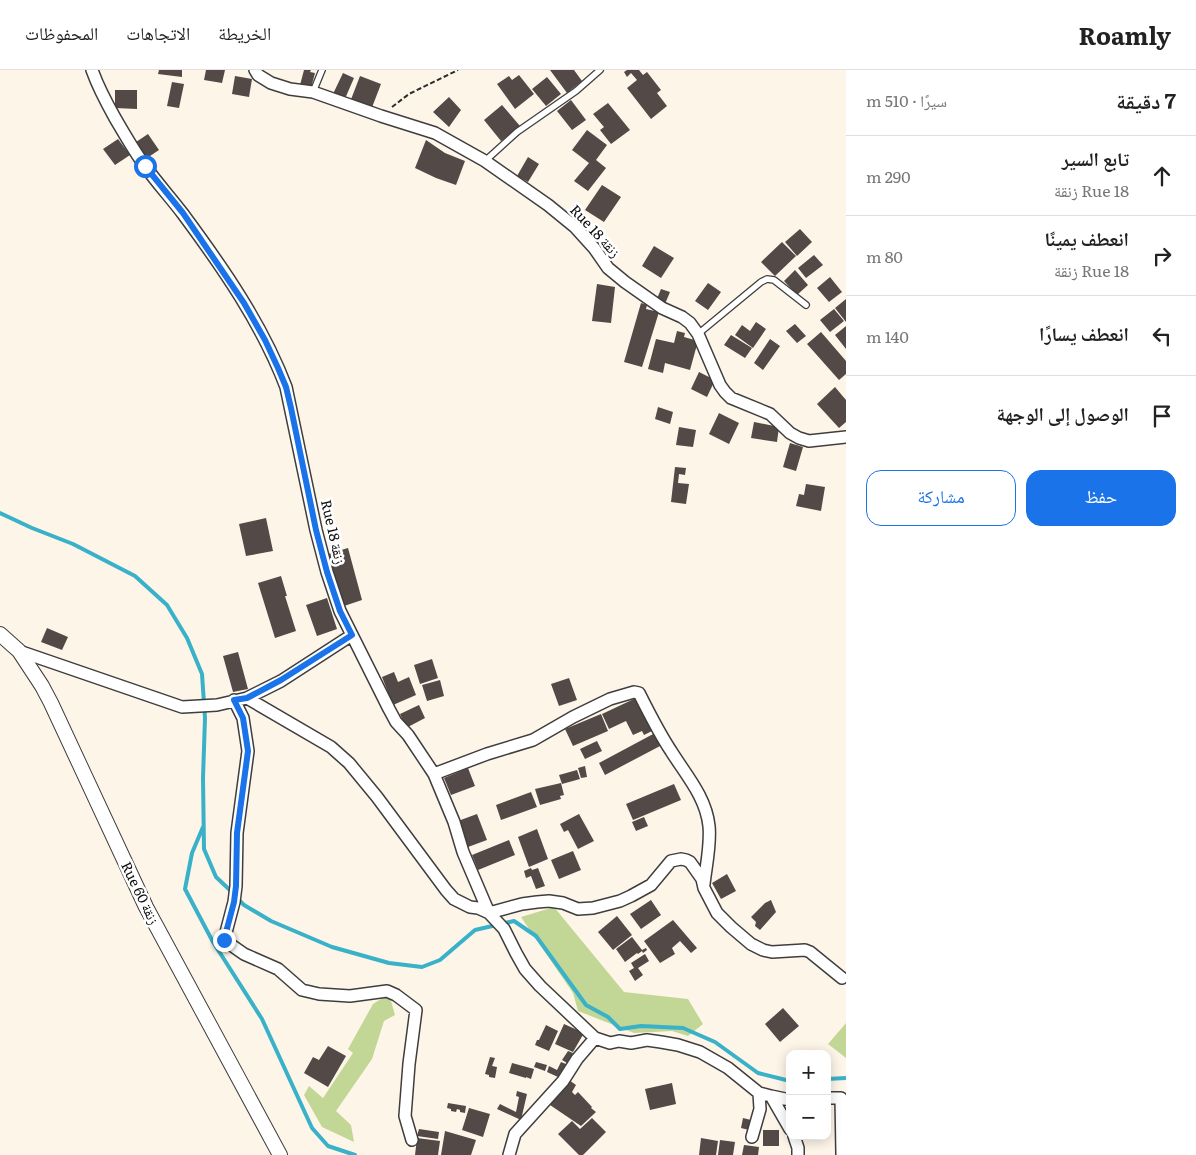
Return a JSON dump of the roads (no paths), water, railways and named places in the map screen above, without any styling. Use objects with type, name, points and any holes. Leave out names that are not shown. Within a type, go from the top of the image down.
[{"type":"street","name":"Rue 18 زنقة","points":[[92,70],[101,93],[128,142],[183,213],[244,303],[265,340],[286,387],[316,530],[340,611],[392,716],[408,735],[434,774],[454,822],[463,852],[492,915]]},
{"type":"street","name":"Rue 18 زنقة","points":[[255,70],[271,83],[290,90],[313,92],[435,133],[486,161],[548,205],[575,227],[594,248],[608,268],[625,282],[662,308],[682,317],[690,323],[698,334],[720,384],[732,398],[770,414],[798,438],[809,440],[846,437]]},
{"type":"street","name":"Rue 60 زنقة","points":[[0,634],[19,652],[42,686],[146,907],[280,1155]]},
{"type":"street","points":[[19,652],[182,707],[217,705],[247,698],[281,680],[352,635]]},
{"type":"street","points":[[434,774],[487,754],[533,740],[573,717],[610,699],[634,692],[640,693],[657,728],[690,778],[706,808],[710,827],[704,888]]},
{"type":"street","points":[[247,698],[331,747],[349,763],[454,899],[492,915],[504,929],[525,969],[540,986],[595,1038],[610,1043],[619,1041],[631,1043],[647,1040],[700,1052],[728,1068],[765,1094],[786,1123]]},
{"type":"street","points":[[234,700],[243,718],[248,751],[237,833],[235,894],[224,940],[244,954],[278,969],[302,990],[319,994],[350,996],[387,991],[396,995],[416,1010],[405,1116],[412,1140]]},
{"type":"street","points":[[492,915],[522,904],[537,902],[563,903],[578,908],[606,905],[631,896],[651,885],[671,862],[680,859],[690,862],[702,879],[704,888],[716,913],[750,944],[772,952],[805,950],[842,978]]},
{"type":"street","points":[[508,1155],[515,1134],[563,1081],[577,1059],[595,1038]]},
{"type":"street","points":[[765,1094],[786,1099]]},
{"type":"street","points":[[752,1137],[765,1094]]},
{"type":"street","points":[[831,1098],[841,1098],[843,1155]]},
{"type":"street","points":[[795,1140],[798,1155]]},
{"type":"lane","points":[[313,92],[322,70]]},
{"type":"lane","points":[[486,161],[517,132],[576,92],[600,70]]},
{"type":"lane","points":[[698,334],[767,279],[774,280],[806,305]]},
{"type":"waterway","points":[[0,513],[73,544],[135,576],[167,605],[187,638],[202,674],[205,718],[203,778],[204,849],[216,877],[233,893]]},
{"type":"waterway","points":[[203,827],[192,853],[185,889],[213,942],[262,1019],[312,1128],[328,1146],[355,1155]]},
{"type":"waterway","points":[[237,898],[244,905],[271,921],[332,947],[389,963],[422,967],[440,960],[475,930],[514,921],[536,936],[586,1005],[608,1017],[620,1029],[641,1026],[683,1028],[715,1042],[758,1073],[786,1080]]},
{"type":"waterway","points":[[831,1079],[846,1078]]}]
